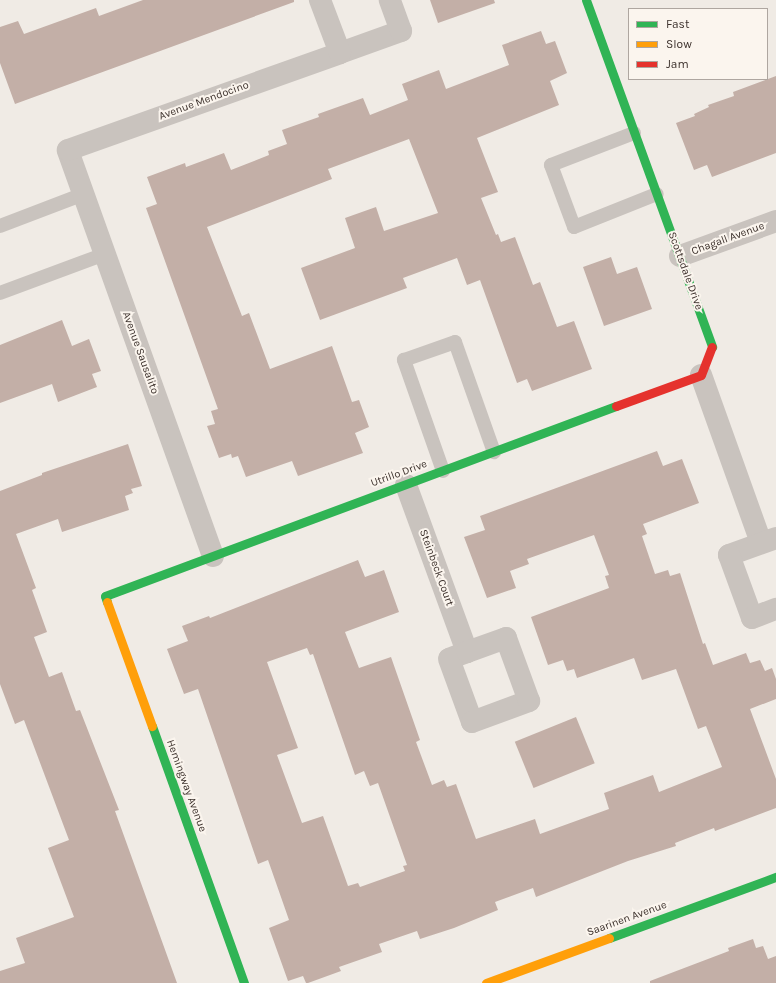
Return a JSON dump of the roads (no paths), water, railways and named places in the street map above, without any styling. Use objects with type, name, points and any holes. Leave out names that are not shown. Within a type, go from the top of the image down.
[{"type":"street","points":[[320,0],[340,53]]},
{"type":"street","name":"Avenue Mendocino","points":[[68,150],[401,31],[390,0]]},
{"type":"street","name":"Scottsdale Drive","points":[[586,0],[712,347],[702,375]]},
{"type":"street","name":"Avenue Sausalito","points":[[68,150],[213,556]]},
{"type":"street","name":"Chagall Avenue","points":[[680,256],[776,221]]},
{"type":"street","points":[[702,375],[769,540],[729,555],[752,618],[776,609]]},
{"type":"street","name":"Utrillo Drive","points":[[105,596],[702,375]]},
{"type":"street","name":"Steinbeck Court","points":[[406,485],[467,652]]},
{"type":"street","name":"Hemingway Avenue","points":[[105,596],[244,983]]},
{"type":"street","name":"Saarinen Avenue","points":[[486,983],[776,877]]},
{"type":"lane","points":[[634,133],[551,166],[574,227],[656,194]]},
{"type":"lane","points":[[0,226],[84,194]]},
{"type":"lane","points":[[0,293],[105,254]]},
{"type":"lane","points":[[443,471],[404,360],[455,342],[494,452]]}]
